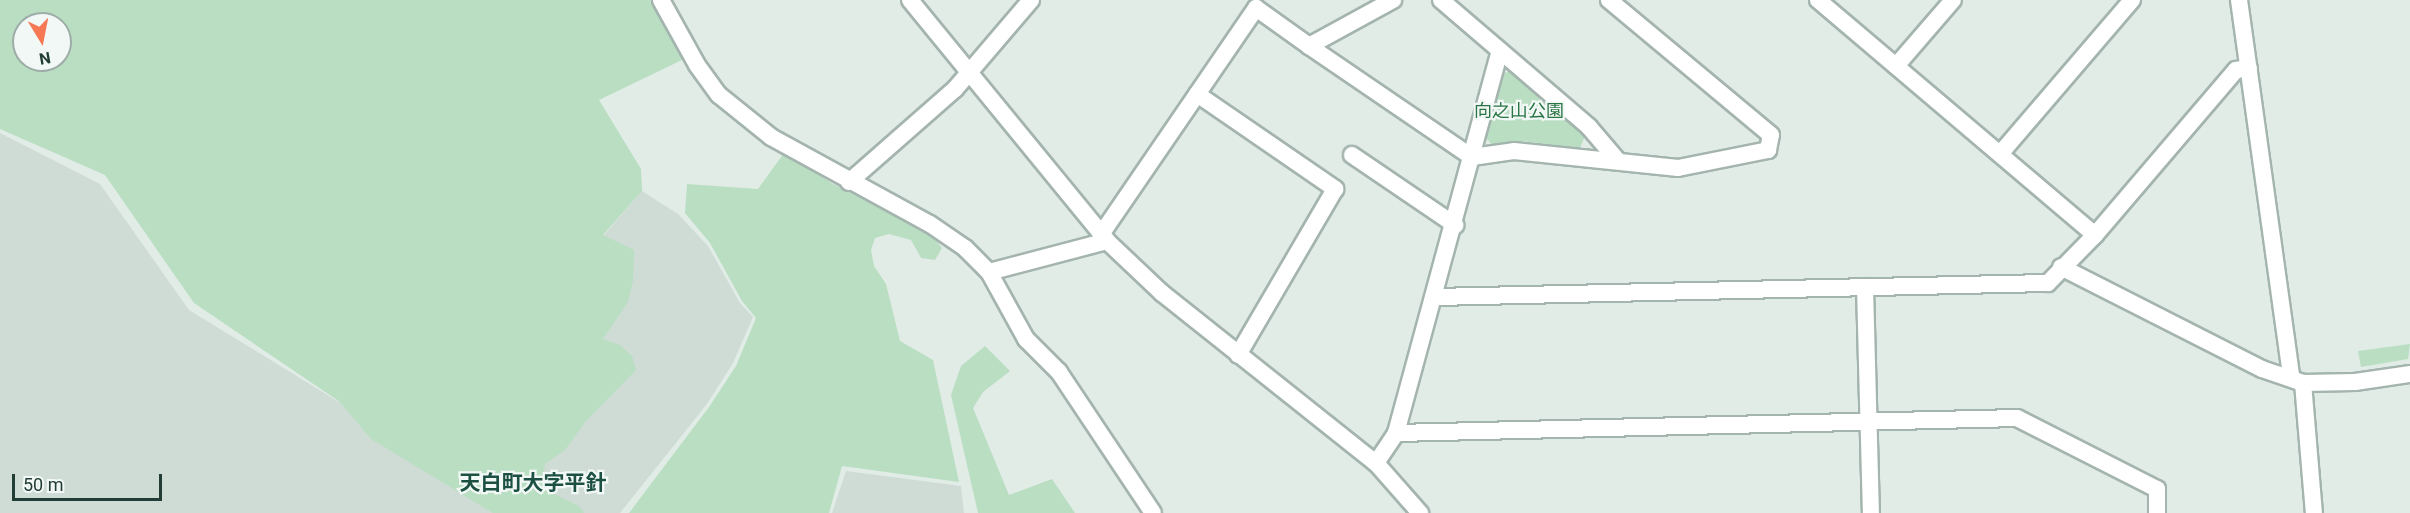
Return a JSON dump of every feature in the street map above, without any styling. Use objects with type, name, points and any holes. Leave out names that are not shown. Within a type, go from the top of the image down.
[{"type":"street","points":[[661,0],[697,65],[719,94],[771,137],[849,182],[930,224],[965,248],[989,272],[1026,339],[1059,372],[1154,513]]},
{"type":"street","points":[[910,0],[1105,237],[1162,293],[1376,463],[1420,513]]},
{"type":"street","points":[[849,182],[969,74],[1031,0]]},
{"type":"street","points":[[1309,46],[1393,0]]},
{"type":"street","points":[[1441,0],[1590,127],[1618,161]]},
{"type":"street","points":[[989,272],[1105,237],[1197,94],[1262,4],[1309,46],[1472,157],[1514,151],[1677,168],[1768,150],[1771,135],[1609,0]]},
{"type":"street","points":[[1818,0],[2096,235]]},
{"type":"street","points":[[1896,66],[1953,0]]},
{"type":"street","points":[[2000,154],[2132,0]]},
{"type":"street","points":[[2239,0],[2297,380],[2314,513]]},
{"type":"street","points":[[1376,463],[1396,433],[1455,225],[1500,51]]},
{"type":"street","points":[[1435,297],[2048,283],[2061,267],[2096,235],[2236,70],[2249,68]]},
{"type":"street","points":[[1197,94],[1335,189],[1238,355]]},
{"type":"street","points":[[1352,155],[1455,225]]},
{"type":"street","points":[[2061,267],[2262,369],[2297,380],[2355,382],[2410,374]]},
{"type":"street","points":[[1865,287],[1871,513]]},
{"type":"street","points":[[1396,433],[2017,418],[2157,489],[2157,513]]},
{"type":"shaded area","points":[[0,133],[100,184],[189,310],[339,402],[603,339],[628,301],[603,236],[642,191],[678,214],[708,246],[740,303],[753,317],[733,363],[707,404],[620,513],[0,513]]},
{"type":"shaded area","points":[[846,471],[961,486],[964,513],[832,513]]},
{"type":"green space","points":[[0,0],[654,0],[686,58],[599,100],[641,169],[642,191],[603,235],[634,250],[633,281],[628,302],[603,339],[620,345],[632,356],[636,370],[586,421],[565,450],[545,464],[542,488],[579,506],[584,513],[493,513],[371,439],[340,402],[194,303],[105,175],[0,129]]},
{"type":"green space","name":"向之山公園","points":[[1514,70],[1587,131],[1580,148],[1521,141],[1493,146],[1482,133],[1498,75]]},
{"type":"green space","points":[[784,153],[833,184],[927,230],[942,248],[935,260],[921,258],[911,240],[889,234],[875,238],[871,250],[874,266],[886,284],[900,341],[933,360],[959,482],[842,466],[829,513],[629,513],[709,407],[736,366],[756,318],[742,301],[710,243],[685,213],[687,184],[758,189]]},
{"type":"green space","points":[[2410,344],[2408,359],[2361,367],[2358,351]]},
{"type":"green space","points":[[985,346],[1010,371],[983,392],[973,408],[1009,495],[1052,479],[1075,513],[978,513],[951,395],[961,366]]},
{"type":"district","name":"天白町大字平針","points":[[533,483]]}]
